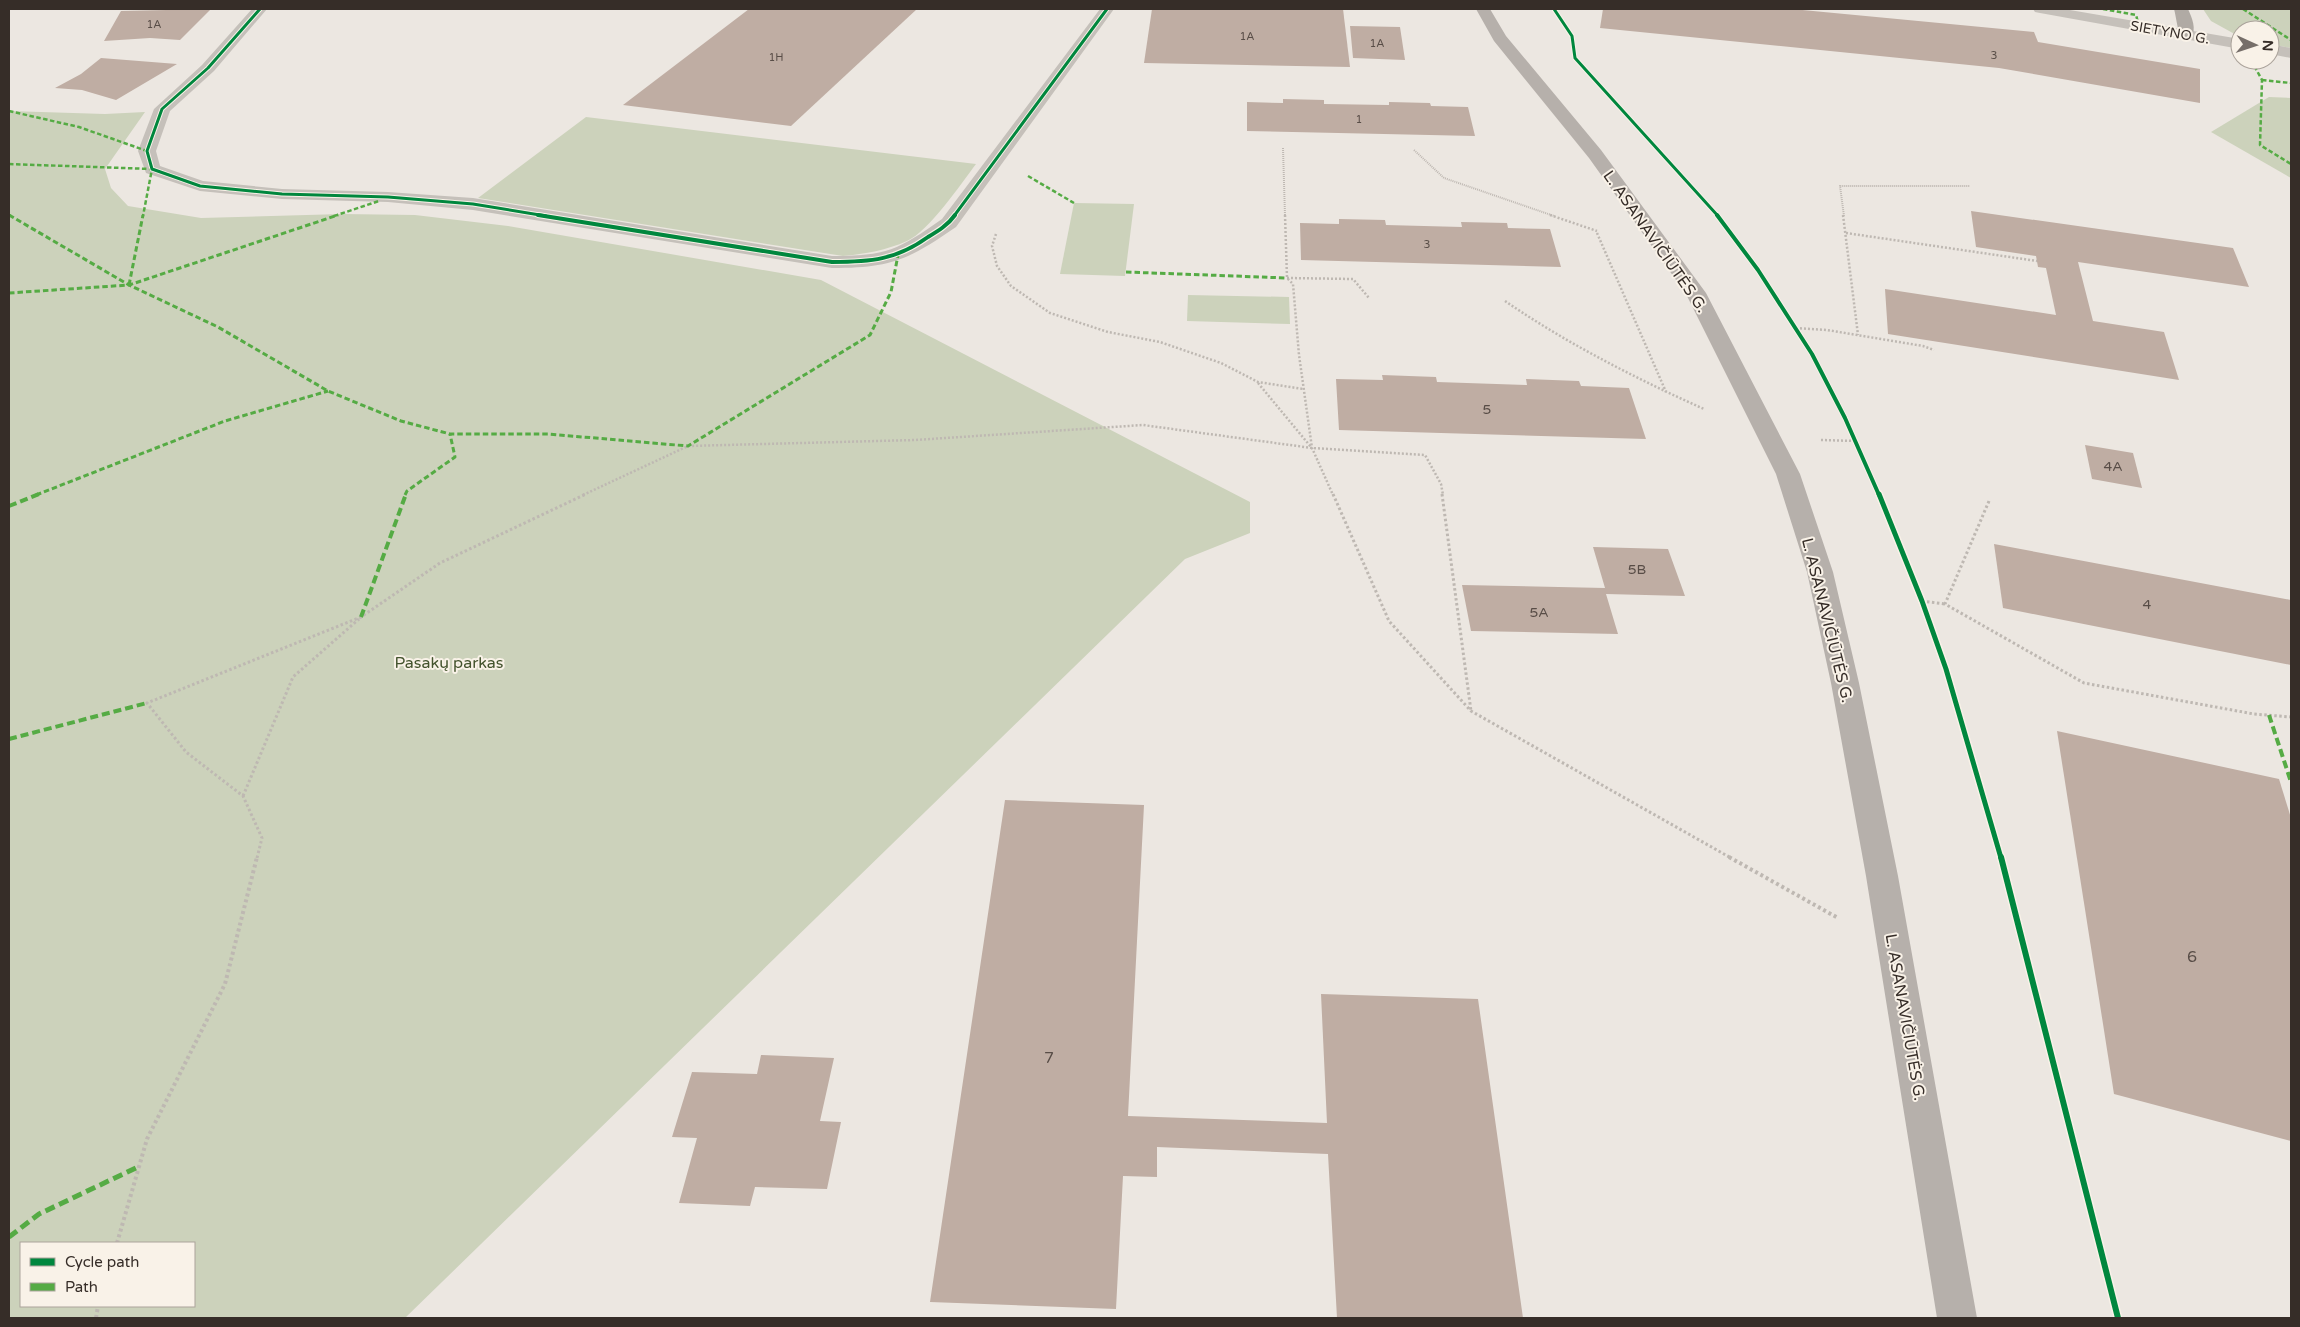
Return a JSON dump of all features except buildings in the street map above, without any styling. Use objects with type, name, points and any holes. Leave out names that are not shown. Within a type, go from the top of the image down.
[{"type":"highway","points":[[2181,9],[2186,23],[2186,35]]},
{"type":"main road","name":"L. ASANAVIČIŪTĖS G.","points":[[1483,9],[1499,38],[1596,154],[1696,293],[1772,439],[1788,474],[1820,572],[1845,683],[1895,950],[1957,1318]]},
{"type":"street","points":[[260,9],[208,68],[162,109],[147,151],[152,169],[200,186],[282,194],[388,197],[473,204],[823,262],[855,262],[898,255],[922,243],[949,223],[1107,9]]},
{"type":"street","name":"SIETYNO G.","points":[[2040,9],[2230,42]]},
{"type":"path","points":[[1283,148],[1287,278],[1293,284],[1303,389],[1312,448],[1389,622],[1472,711],[1895,950]]},
{"type":"path","points":[[1414,150],[1444,178],[1597,232]]},
{"type":"path","points":[[1858,335],[1840,186],[1970,186]]},
{"type":"path","points":[[1592,224],[1666,393]]},
{"type":"path","points":[[997,228],[992,246],[997,266],[1011,286],[1050,313],[1108,332],[1160,342],[1221,363],[1258,382],[1303,389]]},
{"type":"path","points":[[1846,233],[2037,261]]},
{"type":"path","points":[[1287,278],[1353,279],[1369,298]]},
{"type":"path","points":[[1505,301],[1542,327],[1666,393],[1772,439],[1856,441]]},
{"type":"path","points":[[1796,328],[1858,335],[1923,346],[1934,350]]},
{"type":"path","points":[[1258,382],[1312,448]]},
{"type":"path","points":[[243,796],[293,677],[361,617],[440,563],[688,446],[915,440],[1144,425],[1312,448],[1425,455],[1441,484],[1472,711]]},
{"type":"path","points":[[1945,604],[1989,501]]},
{"type":"path","points":[[1922,601],[1945,604],[2084,683],[2254,714],[2291,717]]},
{"type":"path","points":[[117,1242],[147,1139],[225,984],[262,838],[243,796],[186,752],[147,703],[361,617]]},
{"type":"green space","points":[[2203,9],[2291,9],[2291,48],[2280,46],[2280,20],[2230,20],[2230,31],[2211,21]]},
{"type":"green space","points":[[2269,97],[2291,98],[2291,178],[2211,132]]},
{"type":"green space","name":"Pasakų parkas","points":[[9,111],[105,114],[145,112],[105,169],[111,188],[128,206],[201,218],[342,214],[415,215],[508,226],[821,280],[1250,502],[1250,533],[1185,559],[405,1318],[9,1318]]},
{"type":"green space","points":[[586,117],[976,164],[944,207],[915,236],[907,241],[884,249],[843,256],[478,198]]},
{"type":"green space","points":[[1074,203],[1134,204],[1125,276],[1060,274]]},
{"type":"green space","points":[[1188,295],[1289,297],[1290,324],[1187,321]]},
{"type":"marked path","points":[[2103,9],[2136,15],[2139,26]]},
{"type":"marked path","points":[[2243,9],[2291,40]]},
{"type":"marked path","points":[[2256,70],[2262,80],[2260,145],[2291,164]]},
{"type":"marked path","points":[[2262,80],[2291,83]]},
{"type":"marked path","points":[[9,111],[79,127],[147,151]]},
{"type":"marked path","points":[[9,164],[152,169],[129,285]]},
{"type":"marked path","points":[[1028,176],[1074,203]]},
{"type":"marked path","points":[[9,293],[129,285],[379,201]]},
{"type":"marked path","points":[[9,215],[129,285],[218,327],[328,391],[401,421],[450,434],[548,434],[688,446],[870,335],[891,292],[898,255]]},
{"type":"marked path","points":[[1126,272],[1287,278]]},
{"type":"marked path","points":[[9,506],[225,421],[328,391]]},
{"type":"marked path","points":[[361,617],[407,491],[455,457],[450,434]]},
{"type":"marked path","points":[[9,739],[147,703]]},
{"type":"marked path","points":[[2269,715],[2291,782]]},
{"type":"marked path","points":[[9,1237],[39,1214],[140,1166]]},
{"type":"cycle path","points":[[260,9],[208,68],[162,109],[147,151],[152,169],[200,186],[282,194],[388,197],[473,204],[823,262],[862,261],[892,257],[925,240],[949,223],[1107,9]]},
{"type":"cycle path","points":[[1554,9],[1572,36],[1575,58],[1723,222],[1758,270],[1812,354],[1845,418],[1873,480],[1922,601],[1946,669],[2005,870],[2118,1318]]}]
